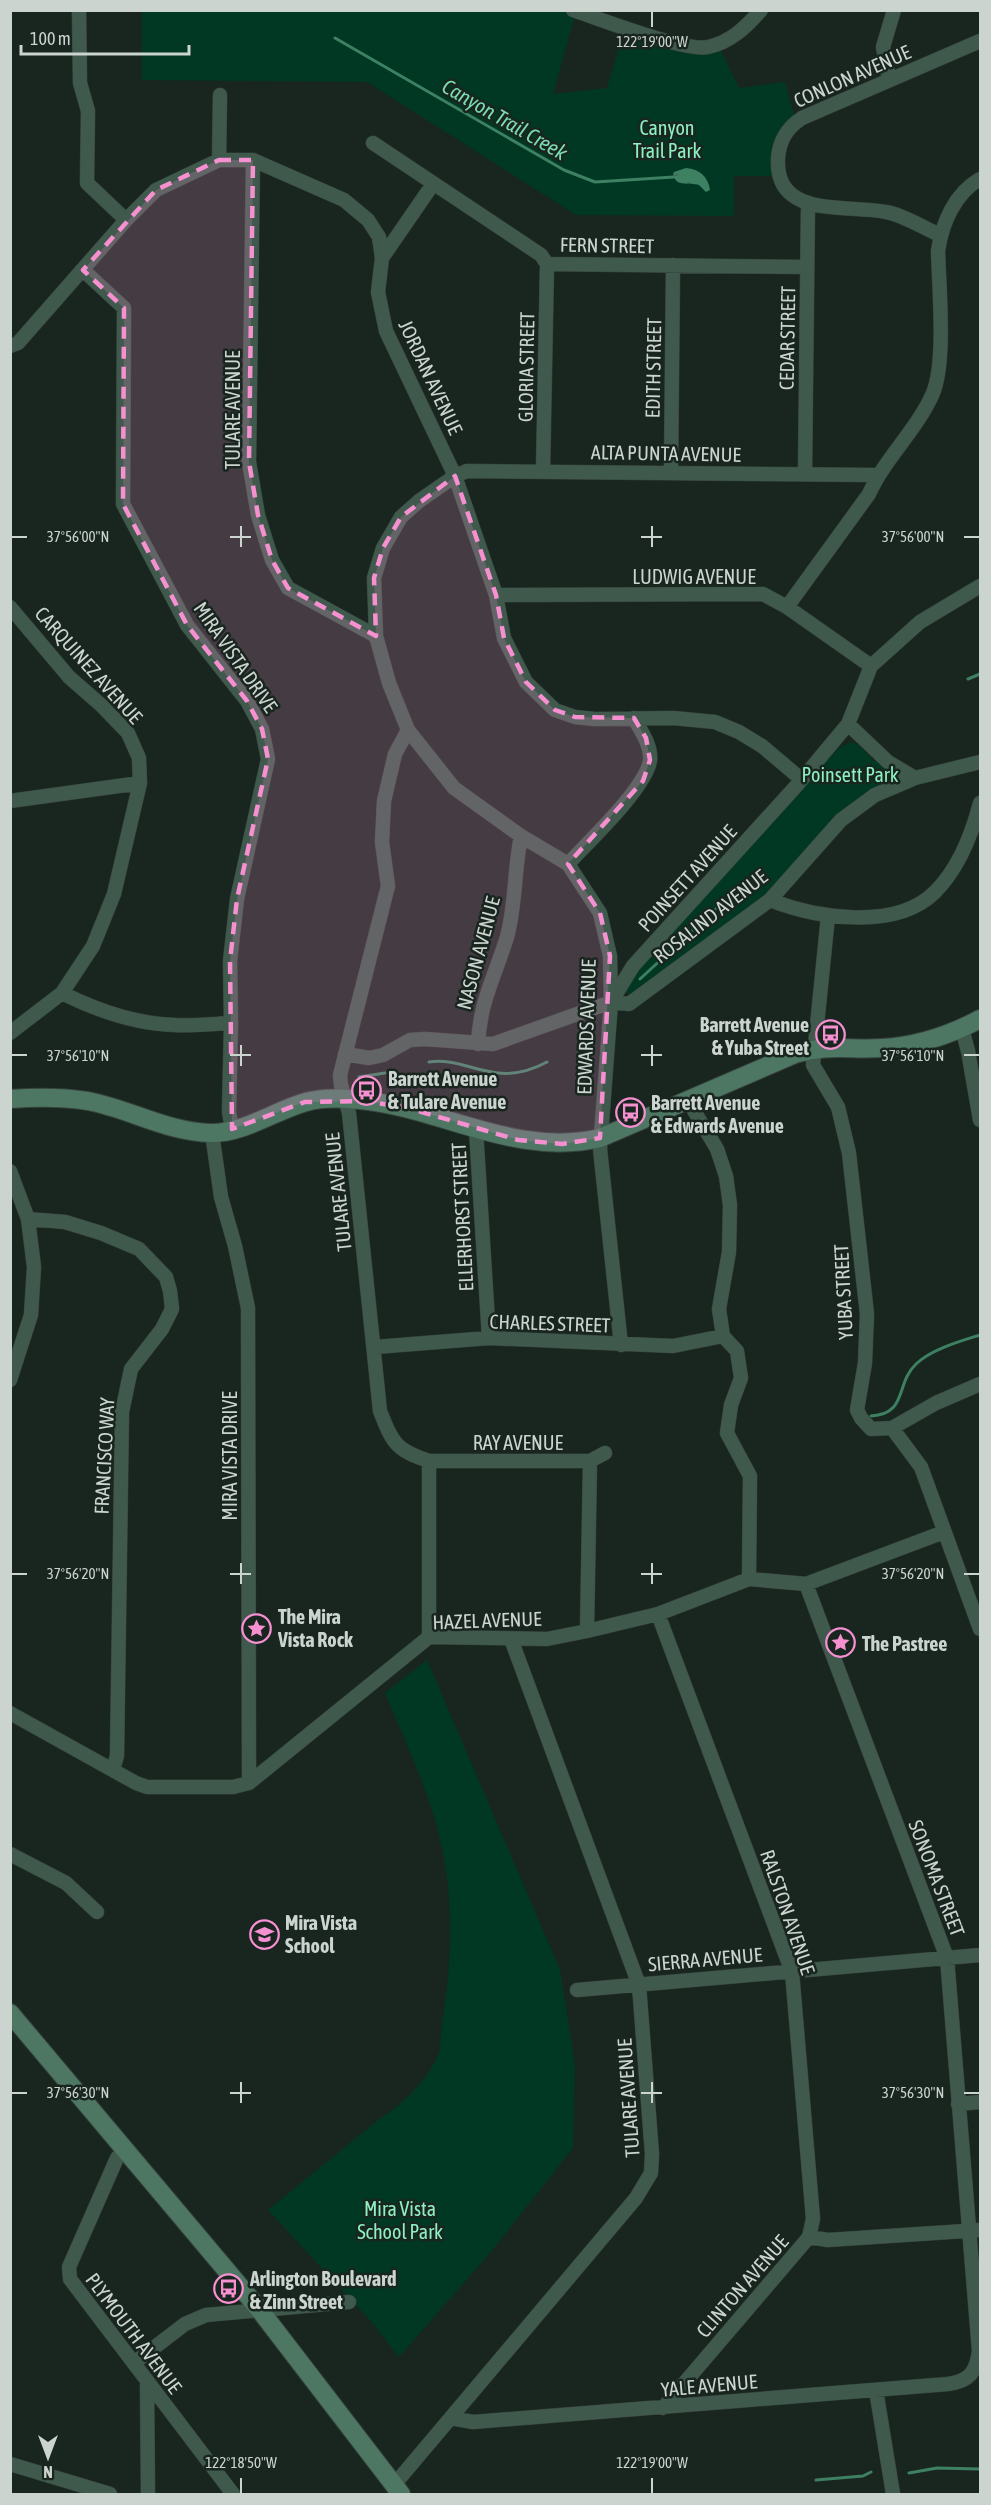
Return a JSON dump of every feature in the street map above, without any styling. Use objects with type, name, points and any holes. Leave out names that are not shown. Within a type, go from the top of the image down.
[{"type":"street","points":[[79,10],[80,83],[88,111],[87,183],[126,220]]},
{"type":"street","points":[[573,10],[668,41],[707,48],[738,35],[761,10]]},
{"type":"street","points":[[889,79],[883,47],[894,10]]},
{"type":"street","name":"CONLON AVENUE","points":[[940,235],[887,212],[831,208],[808,203],[791,194],[777,176],[778,148],[788,128],[802,118],[981,41]]},
{"type":"street","points":[[219,160],[220,94]]},
{"type":"street","name":"FERN STREET","points":[[373,143],[541,255],[547,264],[807,267]]},
{"type":"street","name":"JORDAN AVENUE","points":[[10,346],[18,343],[126,220],[156,190],[219,160],[253,160],[344,200],[368,220],[379,237],[382,258],[378,292],[386,332],[455,476],[496,595],[504,638],[526,682],[555,710],[574,717],[673,718],[715,722],[739,732],[762,746],[801,779]]},
{"type":"street","name":"TULARE AVENUE","points":[[253,160],[249,462],[258,515],[272,560],[288,588],[376,636]]},
{"type":"street","points":[[787,607],[869,494],[877,475],[913,426],[932,395],[940,373],[938,251],[940,235],[951,209],[972,183],[981,179]]},
{"type":"street","points":[[382,258],[433,184]]},
{"type":"street","name":"CEDAR STREET","points":[[805,474],[808,203]]},
{"type":"street","name":"GLORIA STREET","points":[[543,471],[547,264]]},
{"type":"street","name":"EDITH STREET","points":[[671,472],[673,265]]},
{"type":"street","name":"MIRA VISTA DRIVE","points":[[83,270],[124,308],[123,504],[187,625],[247,701],[262,729],[268,759],[237,899],[230,961],[229,1112],[232,1129]]},
{"type":"street","name":"ALTA PUNTA AVENUE","points":[[455,476],[467,471],[877,475]]},
{"type":"street","name":"EDWARDS AVENUE","points":[[455,476],[419,501],[401,517],[383,548],[374,578],[376,636],[389,683],[408,730],[454,788],[521,836],[568,864],[600,913],[610,956],[611,1002],[600,1138],[621,1345]]},
{"type":"street","name":"POINSETT AVENUE","points":[[611,1002],[633,966],[848,724],[871,666],[920,622],[981,586]]},
{"type":"street","name":"LUDWIG AVENUE","points":[[496,595],[763,594],[787,607],[871,666]]},
{"type":"street","name":"CARQUINEZ AVENUE","points":[[10,607],[69,677],[128,733],[139,758],[140,783],[114,894],[93,946],[62,993],[10,1033]]},
{"type":"street","points":[[568,864],[643,782],[650,760],[646,738],[634,718]]},
{"type":"street","points":[[848,724],[888,762],[915,778]]},
{"type":"street","name":"TULARE AVENUE","points":[[408,730],[395,754],[384,801],[382,842],[388,886],[340,1075],[349,1113],[380,1411],[390,1436],[405,1453],[429,1461]]},
{"type":"street","name":"ROSALIND AVENUE","points":[[611,1002],[629,1004],[770,900],[841,820],[875,795],[915,778],[981,762]]},
{"type":"street","points":[[10,801],[140,783]]},
{"type":"street","points":[[770,900],[789,908],[828,916],[867,918],[904,911],[934,893],[956,866],[981,803]]},
{"type":"street","name":"NASON AVENUE","points":[[478,1044],[480,1018],[507,937],[514,898],[516,858],[521,836]]},
{"type":"street","name":"YUBA STREET","points":[[828,916],[813,1065],[838,1107],[843,1123],[862,1253],[867,1314],[865,1363],[857,1410],[871,1429],[892,1428]]},
{"type":"street","points":[[62,993],[80,1002],[143,1022],[174,1025],[231,1023]]},
{"type":"street","points":[[345,1054],[369,1058],[383,1055],[410,1040],[493,1044],[552,1021],[611,1002]]},
{"type":"street","points":[[10,1099],[35,1097],[88,1101],[178,1130],[212,1133],[248,1125],[305,1102],[324,1098],[345,1099],[408,1108],[476,1130],[540,1143],[583,1142],[600,1138],[687,1099],[814,1047],[883,1048],[936,1039],[981,1020]]},
{"type":"street","points":[[962,1029],[981,1120]]},
{"type":"street","points":[[687,1099],[717,1149],[726,1176],[730,1204],[729,1252],[719,1309],[723,1336],[738,1351],[741,1378],[731,1405],[727,1433],[750,1476],[749,1579]]},
{"type":"street","name":"ELLERHORST STREET","points":[[476,1130],[489,1338]]},
{"type":"street","name":"MIRA VISTA DRIVE","points":[[212,1133],[221,1197],[249,1308],[249,1783]]},
{"type":"street","points":[[10,1171],[28,1219],[34,1267],[31,1315],[10,1380]]},
{"type":"street","name":"FRANCISCO WAY","points":[[28,1219],[65,1222],[101,1233],[139,1249],[165,1277],[170,1291],[172,1309],[162,1329],[131,1369],[122,1412],[117,1756],[113,1768]]},
{"type":"street","name":"CHARLES STREET","points":[[375,1347],[489,1338],[674,1346],[723,1336]]},
{"type":"street","points":[[981,1384],[936,1403],[892,1428],[921,1467],[981,1629]]},
{"type":"street","name":"RAY AVENUE","points":[[429,1461],[590,1461],[605,1453]]},
{"type":"street","points":[[429,1461],[429,1637]]},
{"type":"street","points":[[587,1631],[590,1461]]},
{"type":"street","name":"HAZEL AVENUE","points":[[249,1783],[429,1637],[547,1639],[587,1631],[658,1614],[749,1579],[806,1584],[944,1532]]},
{"type":"street","name":"SONOMA STREET","points":[[806,1584],[947,1958],[958,2104],[974,2230],[978,2351],[977,2366],[970,2377]]},
{"type":"street","name":"RALSTON AVENUE","points":[[658,1614],[792,1971],[813,2219],[809,2237]]},
{"type":"street","name":"TULARE AVENUE","points":[[397,2490],[451,2418],[636,2198],[651,2173],[652,2154],[639,1984],[510,1639]]},
{"type":"street","points":[[10,1713],[147,1787],[233,1787],[249,1783]]},
{"type":"street","points":[[10,1854],[66,1883],[97,1912]]},
{"type":"street","name":"SIERRA AVENUE","points":[[577,1990],[981,1955]]},
{"type":"street","points":[[10,2013],[259,2309],[397,2490]]},
{"type":"street","points":[[958,2104],[981,2102]]},
{"type":"street","name":"PLYMOUTH AVENUE","points":[[126,2150],[117,2158],[69,2267],[69,2276],[147,2384],[233,2494]]},
{"type":"street","name":"CLINTON AVENUE","points":[[663,2408],[809,2237],[828,2240],[974,2230]]},
{"type":"street","points":[[134,2363],[185,2324],[206,2315],[349,2302]]},
{"type":"street","name":"YALE AVENUE","points":[[451,2418],[473,2422],[663,2408],[948,2385],[970,2377]]},
{"type":"street","points":[[147,2384],[148,2494]]},
{"type":"street","points":[[876,2390],[893,2494]]},
{"type":"street","points":[[10,2464],[110,2494]]},
{"type":"highlighted area","points":[[219,160],[253,160],[249,462],[258,515],[272,560],[288,588],[376,636],[374,578],[383,548],[401,517],[455,476],[496,595],[504,638],[526,682],[555,710],[575,717],[634,718],[646,738],[650,760],[643,781],[568,864],[600,913],[610,956],[600,1138],[562,1144],[518,1140],[408,1108],[365,1101],[305,1102],[232,1129],[230,961],[237,899],[268,759],[262,729],[247,701],[187,625],[123,504],[124,308],[83,270],[156,190]]},
{"type":"green space","name":"Canyon Trail Park","points":[[142,11],[576,11],[553,94],[607,88],[625,28],[649,36],[717,43],[739,88],[785,82],[796,122],[788,128],[777,176],[734,176],[734,216],[576,215],[367,82],[142,80]]},
{"type":"green space","name":"Poinsett Park","points":[[850,742],[859,745],[873,760],[891,769],[895,778],[893,782],[764,897],[633,993],[628,994],[624,988],[639,970],[803,786],[838,749]]},
{"type":"green space","name":"Mira Vista School Park","points":[[427,1660],[560,1970],[575,2064],[573,2148],[490,2253],[399,2357],[370,2320],[268,2210],[406,2099],[426,2076],[439,2052],[450,1947],[446,1871],[430,1804],[385,1693]]},
{"type":"water","points":[[686,168],[702,174],[710,190],[706,192],[699,185],[683,184],[677,181],[674,172]]},
{"type":"waterway","name":"Canyon Trail Creek","points":[[335,38],[564,170],[595,182],[674,177]]},
{"type":"waterway","points":[[968,679],[980,674]]},
{"type":"waterway","points":[[640,979],[730,896]]},
{"type":"waterway","points":[[429,1062],[455,1063],[489,1072],[504,1073],[523,1071],[547,1062]]},
{"type":"waterway","points":[[359,1077],[385,1073]]},
{"type":"waterway","points":[[871,1416],[891,1410],[900,1397],[905,1380],[916,1364],[947,1346],[980,1335]]},
{"type":"waterway","points":[[909,2473],[937,2468],[980,2469]]},
{"type":"waterway","points":[[816,2480],[863,2476],[871,2472]]},
{"type":"place","name":"Barrett Avenue & Yuba Street","points":[[830,1035]]},
{"type":"place","name":"Barrett Avenue & Tulare Avenue","points":[[367,1090]]},
{"type":"place","name":"Barrett Avenue & Edwards Avenue","points":[[630,1113]]},
{"type":"place","name":"The Mira Vista Rock","points":[[257,1628]]},
{"type":"place","name":"The Pastree","points":[[841,1643]]},
{"type":"place","name":"Mira Vista School","points":[[264,1934]]},
{"type":"place","name":"Arlington Boulevard & Zinn Street","points":[[229,2289]]}]
